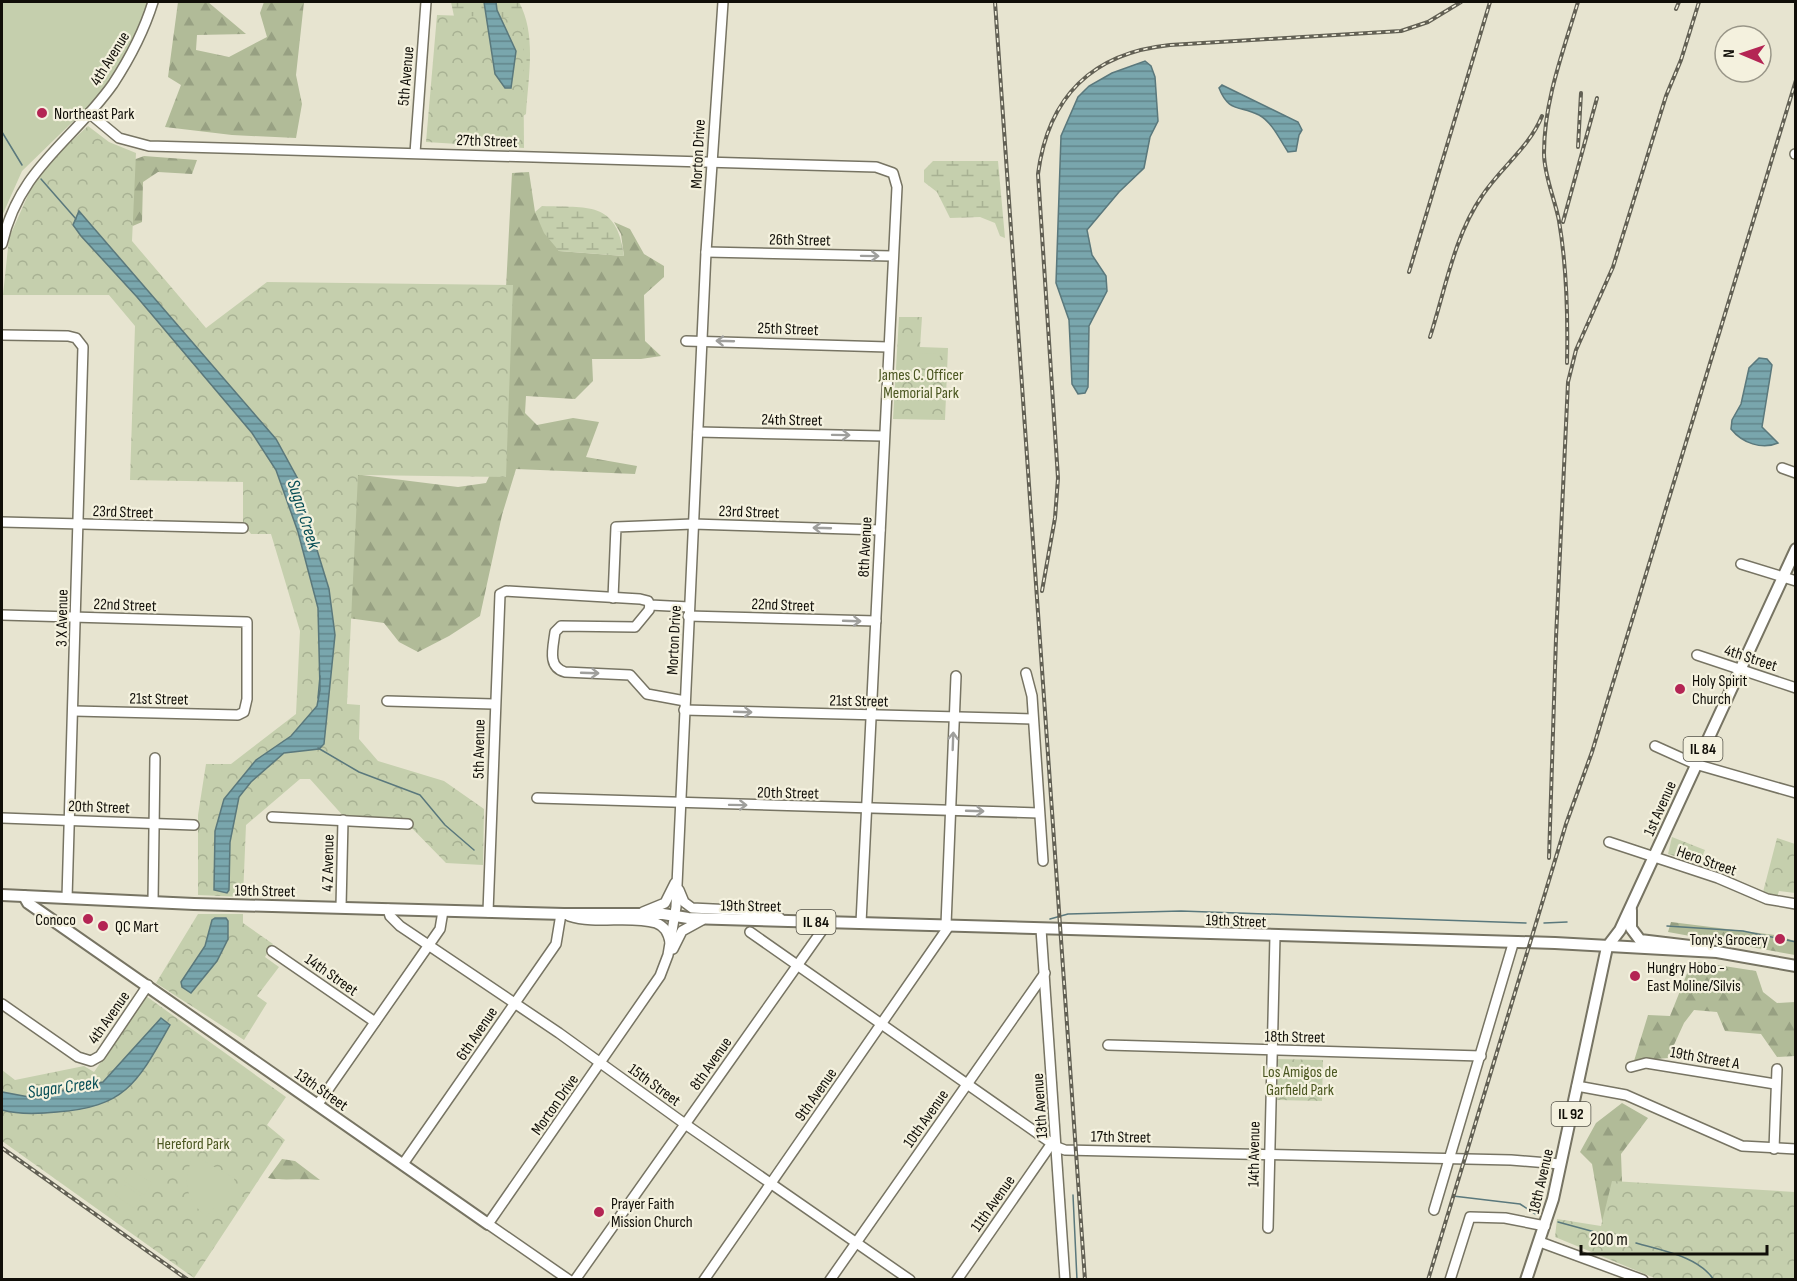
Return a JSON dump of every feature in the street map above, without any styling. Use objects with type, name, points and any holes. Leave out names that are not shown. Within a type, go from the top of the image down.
[{"type":"main road","name":"1st Avenue","points":[[1607,946],[1620,930],[1796,549]]},
{"type":"main road","name":"19th Street","points":[[2,895],[488,912],[640,913],[707,919],[1607,946],[1717,952]]},
{"type":"main road","name":"13th Street","points":[[24,896],[28,903],[59,922],[488,1224]]},
{"type":"main road","points":[[52,898],[53,912],[59,922]]},
{"type":"main road","points":[[1631,906],[1631,928],[1640,940],[1679,944],[1796,966]]},
{"type":"main road","name":"18th Avenue","points":[[1526,1280],[1545,1226],[1607,946]]},
{"type":"street","name":"4th Avenue","points":[[2,244],[13,208],[36,170],[89,113],[127,61],[143,31],[153,2]]},
{"type":"street","name":"5th Avenue","points":[[415,153],[426,2]]},
{"type":"street","name":"Morton Drive","points":[[488,1224],[601,1064],[666,964],[671,946],[677,880],[706,252],[723,2]]},
{"type":"street","name":"27th Street","points":[[89,113],[111,134],[137,144],[876,167],[893,173]]},
{"type":"street","points":[[713,140],[721,156],[744,163]]},
{"type":"street","name":"8th Avenue","points":[[861,923],[897,187],[893,173]]},
{"type":"street","name":"26th Street","points":[[706,252],[892,256]]},
{"type":"street","name":"3 X Avenue","points":[[2,335],[68,336],[79,340],[84,355],[67,898]]},
{"type":"street","name":"25th Street","points":[[686,341],[888,347]]},
{"type":"street","name":"24th Street","points":[[698,432],[884,436]]},
{"type":"street","points":[[1782,468],[1796,473]]},
{"type":"street","name":"23rd Street","points":[[2,522],[243,528]]},
{"type":"street","name":"23rd Street","points":[[614,598],[616,527],[693,524],[880,530]]},
{"type":"street","points":[[1741,564],[1796,581]]},
{"type":"street","name":"5th Avenue","points":[[488,912],[498,603],[500,594],[506,591]]},
{"type":"street","name":"22nd Street","points":[[506,591],[645,599],[650,605],[689,611],[876,621]]},
{"type":"street","name":"21st Street","points":[[650,605],[650,610],[635,627],[561,626],[555,632],[552,662],[561,671],[630,675],[647,694],[685,705],[870,716],[1033,719]]},
{"type":"street","name":"22nd Street","points":[[2,615],[247,622],[247,699],[244,712]]},
{"type":"street","name":"4th Street","points":[[1697,655],[1796,688]]},
{"type":"street","points":[[1026,673],[1032,696],[1043,861]]},
{"type":"street","points":[[947,926],[956,676]]},
{"type":"street","points":[[387,701],[494,705]]},
{"type":"street","name":"21st Street","points":[[74,711],[238,715],[244,712]]},
{"type":"street","points":[[1655,746],[1695,764],[1796,793]]},
{"type":"street","points":[[153,902],[155,758]]},
{"type":"street","name":"20th Street","points":[[537,798],[1039,813]]},
{"type":"street","points":[[272,817],[408,824]]},
{"type":"street","name":"20th Street","points":[[2,818],[194,825]]},
{"type":"street","name":"4 Z Avenue","points":[[341,907],[343,820]]},
{"type":"street","name":"Hero Street","points":[[1609,843],[1718,878],[1767,899],[1796,904]]},
{"type":"street","points":[[640,913],[665,903],[677,880]]},
{"type":"street","points":[[677,880],[684,902],[692,908],[754,911],[791,921]]},
{"type":"street","name":"15th Street","points":[[388,909],[392,919],[910,1280]]},
{"type":"street","points":[[318,1104],[440,929],[443,910]]},
{"type":"street","points":[[562,914],[583,920],[657,924],[668,932],[671,946]]},
{"type":"street","name":"6th Avenue","points":[[403,1164],[556,944],[562,914]]},
{"type":"street","points":[[666,964],[682,931],[695,922],[707,919]]},
{"type":"street","name":"8th Avenue","points":[[575,1280],[828,922]]},
{"type":"street","name":"9th Avenue","points":[[704,1280],[770,1182],[883,1024],[947,926]]},
{"type":"street","name":"13th Avenue","points":[[1041,929],[1065,1280]]},
{"type":"street","points":[[750,932],[1055,1145]]},
{"type":"street","name":"14th Avenue","points":[[1268,1228],[1275,936]]},
{"type":"street","points":[[1434,1210],[1513,944]]},
{"type":"street","name":"14th Street","points":[[272,951],[375,1022]]},
{"type":"street","name":"10th Avenue","points":[[830,1280],[1045,973]]},
{"type":"street","name":"4th Avenue","points":[[2,1004],[89,1061],[100,1056],[148,985]]},
{"type":"street","name":"18th Street","points":[[1108,1046],[1481,1056]]},
{"type":"street","name":"19th Street A","points":[[1631,1067],[1646,1063],[1775,1084]]},
{"type":"street","points":[[1774,1149],[1777,1069]]},
{"type":"street","points":[[1577,1086],[1626,1095],[1742,1146],[1796,1149]]},
{"type":"street","name":"17th Street","points":[[1055,1145],[1268,1155],[1560,1164]]},
{"type":"street","name":"11th Avenue","points":[[957,1280],[1055,1145]]},
{"type":"street","points":[[1450,1280],[1470,1217],[1505,1218],[1545,1226]]},
{"type":"street","name":"13th Street","points":[[488,1224],[569,1280]]},
{"type":"street","points":[[1540,1242],[1643,1280]]},
{"type":"green space","name":"Northeast Park","points":[[2,2],[149,2],[134,41],[111,77],[91,104],[22,171],[2,216]]},
{"type":"green space","points":[[178,2],[208,2],[246,34],[197,35],[196,50],[229,57],[267,37],[260,13],[264,2],[304,2],[296,75],[302,104],[296,138],[232,135],[165,127],[181,85],[168,77]]},
{"type":"green space","points":[[451,2],[519,2],[528,28],[530,57],[526,114],[513,123],[455,21]]},
{"type":"green space","points":[[437,15],[523,18],[524,148],[426,142]]},
{"type":"green space","points":[[88,126],[109,142],[136,153],[132,241],[206,328],[267,282],[513,285],[506,477],[358,475],[347,704],[360,705],[359,739],[378,761],[444,781],[484,809],[483,865],[446,863],[405,821],[345,818],[310,779],[300,779],[246,825],[243,897],[198,895],[198,815],[206,764],[231,764],[296,714],[300,631],[271,534],[251,534],[243,522],[243,482],[130,480],[135,326],[109,295],[3,295],[9,238],[32,186],[54,157]]},
{"type":"green space","points":[[144,156],[197,160],[192,174],[158,172],[143,182],[142,222],[121,231],[125,163]]},
{"type":"green space","points":[[933,161],[998,161],[1005,238],[1000,236],[995,223],[980,217],[950,218],[937,192],[924,182],[924,170]]},
{"type":"green space","points":[[529,172],[535,212],[559,251],[624,256],[621,234],[614,222],[630,229],[644,254],[664,266],[664,277],[644,295],[645,341],[661,356],[641,359],[592,359],[593,381],[575,399],[526,396],[525,413],[537,425],[573,418],[599,422],[586,457],[637,466],[635,474],[516,469],[502,515],[480,616],[418,652],[399,642],[384,623],[348,618],[330,471],[458,487],[486,483],[497,460],[512,173]]},
{"type":"green space","points":[[542,206],[586,208],[607,216],[615,225],[624,256],[559,251],[544,233],[535,212]]},
{"type":"green space","name":"James C. Officer Memorial Park","points":[[899,317],[922,317],[920,347],[948,348],[945,420],[893,419]]},
{"type":"green space","points":[[920,353],[940,354],[939,365],[919,364]]},
{"type":"green space","points":[[1672,837],[1705,850],[1699,864],[1668,854]]},
{"type":"green space","points":[[1777,838],[1795,844],[1795,893],[1779,891],[1777,897],[1763,892]]},
{"type":"green space","points":[[198,914],[243,914],[243,923],[273,944],[265,957],[279,967],[257,996],[267,1003],[244,1040],[156,983]]},
{"type":"green space","points":[[1671,922],[1775,935],[1795,941],[1795,955],[1668,932]]},
{"type":"green space","points":[[1692,961],[1756,971],[1763,992],[1777,1003],[1795,1002],[1795,1056],[1777,1057],[1761,1034],[1725,1031],[1717,1012],[1694,1010],[1684,1023],[1668,1058],[1634,1061],[1648,1015],[1670,1016]]},
{"type":"green space","name":"Hereford Park","points":[[146,996],[286,1097],[267,1125],[285,1140],[194,1278],[2,1141],[2,1070],[15,1080],[84,1066],[94,1072]]},
{"type":"green space","name":"Los Amigos de Garfield Park","points":[[1278,1059],[1323,1060],[1322,1101],[1277,1100]]},
{"type":"green space","points":[[1622,1103],[1648,1118],[1621,1154],[1624,1234],[1603,1226],[1592,1164],[1580,1152],[1596,1123]]},
{"type":"green space","points":[[193,1155],[234,1178],[235,1184],[206,1217],[193,1202],[188,1189],[188,1174]]},
{"type":"green space","points":[[282,1159],[295,1161],[320,1180],[268,1178]]},
{"type":"green space","points":[[132,1170],[152,1183],[144,1195],[124,1181]]},
{"type":"green space","points":[[1612,1181],[1795,1192],[1795,1279],[1657,1279],[1555,1237],[1557,1219],[1601,1226]]},
{"type":"green space","points":[[123,1184],[142,1197],[135,1209],[115,1195]]},
{"type":"water","points":[[484,2],[496,2],[497,10],[516,51],[511,88],[505,88],[495,74]]},
{"type":"water","points":[[1145,61],[1151,66],[1155,77],[1158,121],[1150,137],[1144,168],[1119,192],[1087,230],[1092,255],[1106,276],[1107,291],[1089,326],[1088,387],[1085,393],[1078,394],[1072,384],[1069,320],[1056,283],[1061,136],[1078,97],[1089,86],[1112,73]]},
{"type":"water","points":[[1222,85],[1298,122],[1302,130],[1296,151],[1288,152],[1264,118],[1231,105],[1219,88]]},
{"type":"water","name":"Sugar Creek","points":[[79,211],[276,439],[299,481],[302,501],[329,589],[335,635],[324,744],[319,749],[284,753],[251,782],[239,797],[230,842],[229,890],[227,893],[214,890],[215,831],[224,799],[256,760],[291,736],[317,706],[320,690],[318,608],[298,532],[276,470],[252,433],[137,297],[81,236],[73,225]]},
{"type":"water","points":[[1759,358],[1767,359],[1772,365],[1762,427],[1778,443],[1765,446],[1746,441],[1731,429],[1732,420],[1741,404],[1749,368]]},
{"type":"water","points":[[226,918],[228,921],[228,939],[217,961],[191,993],[182,987],[181,982],[205,946],[212,920]]},
{"type":"water","name":"Sugar Creek","points":[[161,1018],[170,1025],[159,1045],[138,1076],[115,1097],[80,1109],[57,1112],[29,1114],[2,1110],[2,1092],[29,1097],[103,1082]]},
{"type":"waterway","name":"Sugar Creek","points":[[2,132],[22,165]]},
{"type":"waterway","name":"Sugar Creek","points":[[41,179],[76,219]]},
{"type":"waterway","name":"Sugar Creek","points":[[318,698],[320,676]]},
{"type":"waterway","points":[[318,748],[359,772],[420,795],[445,825],[474,850]]},
{"type":"waterway","points":[[1050,919],[1068,914],[1181,911],[1526,923]]},
{"type":"waterway","points":[[1544,923],[1567,922]]},
{"type":"waterway","points":[[1667,926],[1743,931],[1796,942]]},
{"type":"waterway","points":[[1073,1195],[1077,1280]]},
{"type":"waterway","points":[[1453,1196],[1520,1204],[1537,1215]]},
{"type":"waterway","points":[[1558,1222],[1628,1241]]},
{"type":"waterway","points":[[1636,1243],[1689,1260],[1699,1265],[1714,1280]]},
{"type":"railway","points":[[995,2],[1085,1280]]},
{"type":"railway","points":[[1042,591],[1055,518],[1058,478],[1038,174],[1043,147],[1052,122],[1064,101],[1078,84],[1097,69],[1118,58],[1142,50],[1170,45],[1401,31],[1428,22],[1461,2]]},
{"type":"railway","points":[[1409,272],[1490,2]]},
{"type":"railway","points":[[1567,363],[1564,256],[1544,153],[1551,96],[1578,2]]},
{"type":"railway","points":[[1676,9],[1679,2]]},
{"type":"railway","points":[[1549,858],[1568,382],[1576,350],[1613,267],[1666,96],[1681,60],[1699,2]]},
{"type":"railway","points":[[1428,1280],[1566,824],[1592,752],[1796,80]]},
{"type":"railway","points":[[1578,147],[1581,93]]},
{"type":"railway","points":[[1563,222],[1597,98]]},
{"type":"railway","points":[[1430,337],[1457,246],[1472,212],[1482,196],[1530,138],[1542,116]]},
{"type":"railway","points":[[2,1148],[188,1280]]},
{"type":"place","name":"Northeast Park","points":[[42,113]]},
{"type":"place","name":"Holy Spirit Church","points":[[1680,689]]},
{"type":"place","name":"Conoco","points":[[88,919]]},
{"type":"place","name":"QC Mart","points":[[103,926]]},
{"type":"place","name":"Tony's Grocery","points":[[1780,939]]},
{"type":"place","name":"Hungry Hobo - East Moline/Silvis","points":[[1635,976]]},
{"type":"place","name":"Prayer Faith Mission Church","points":[[599,1212]]}]
